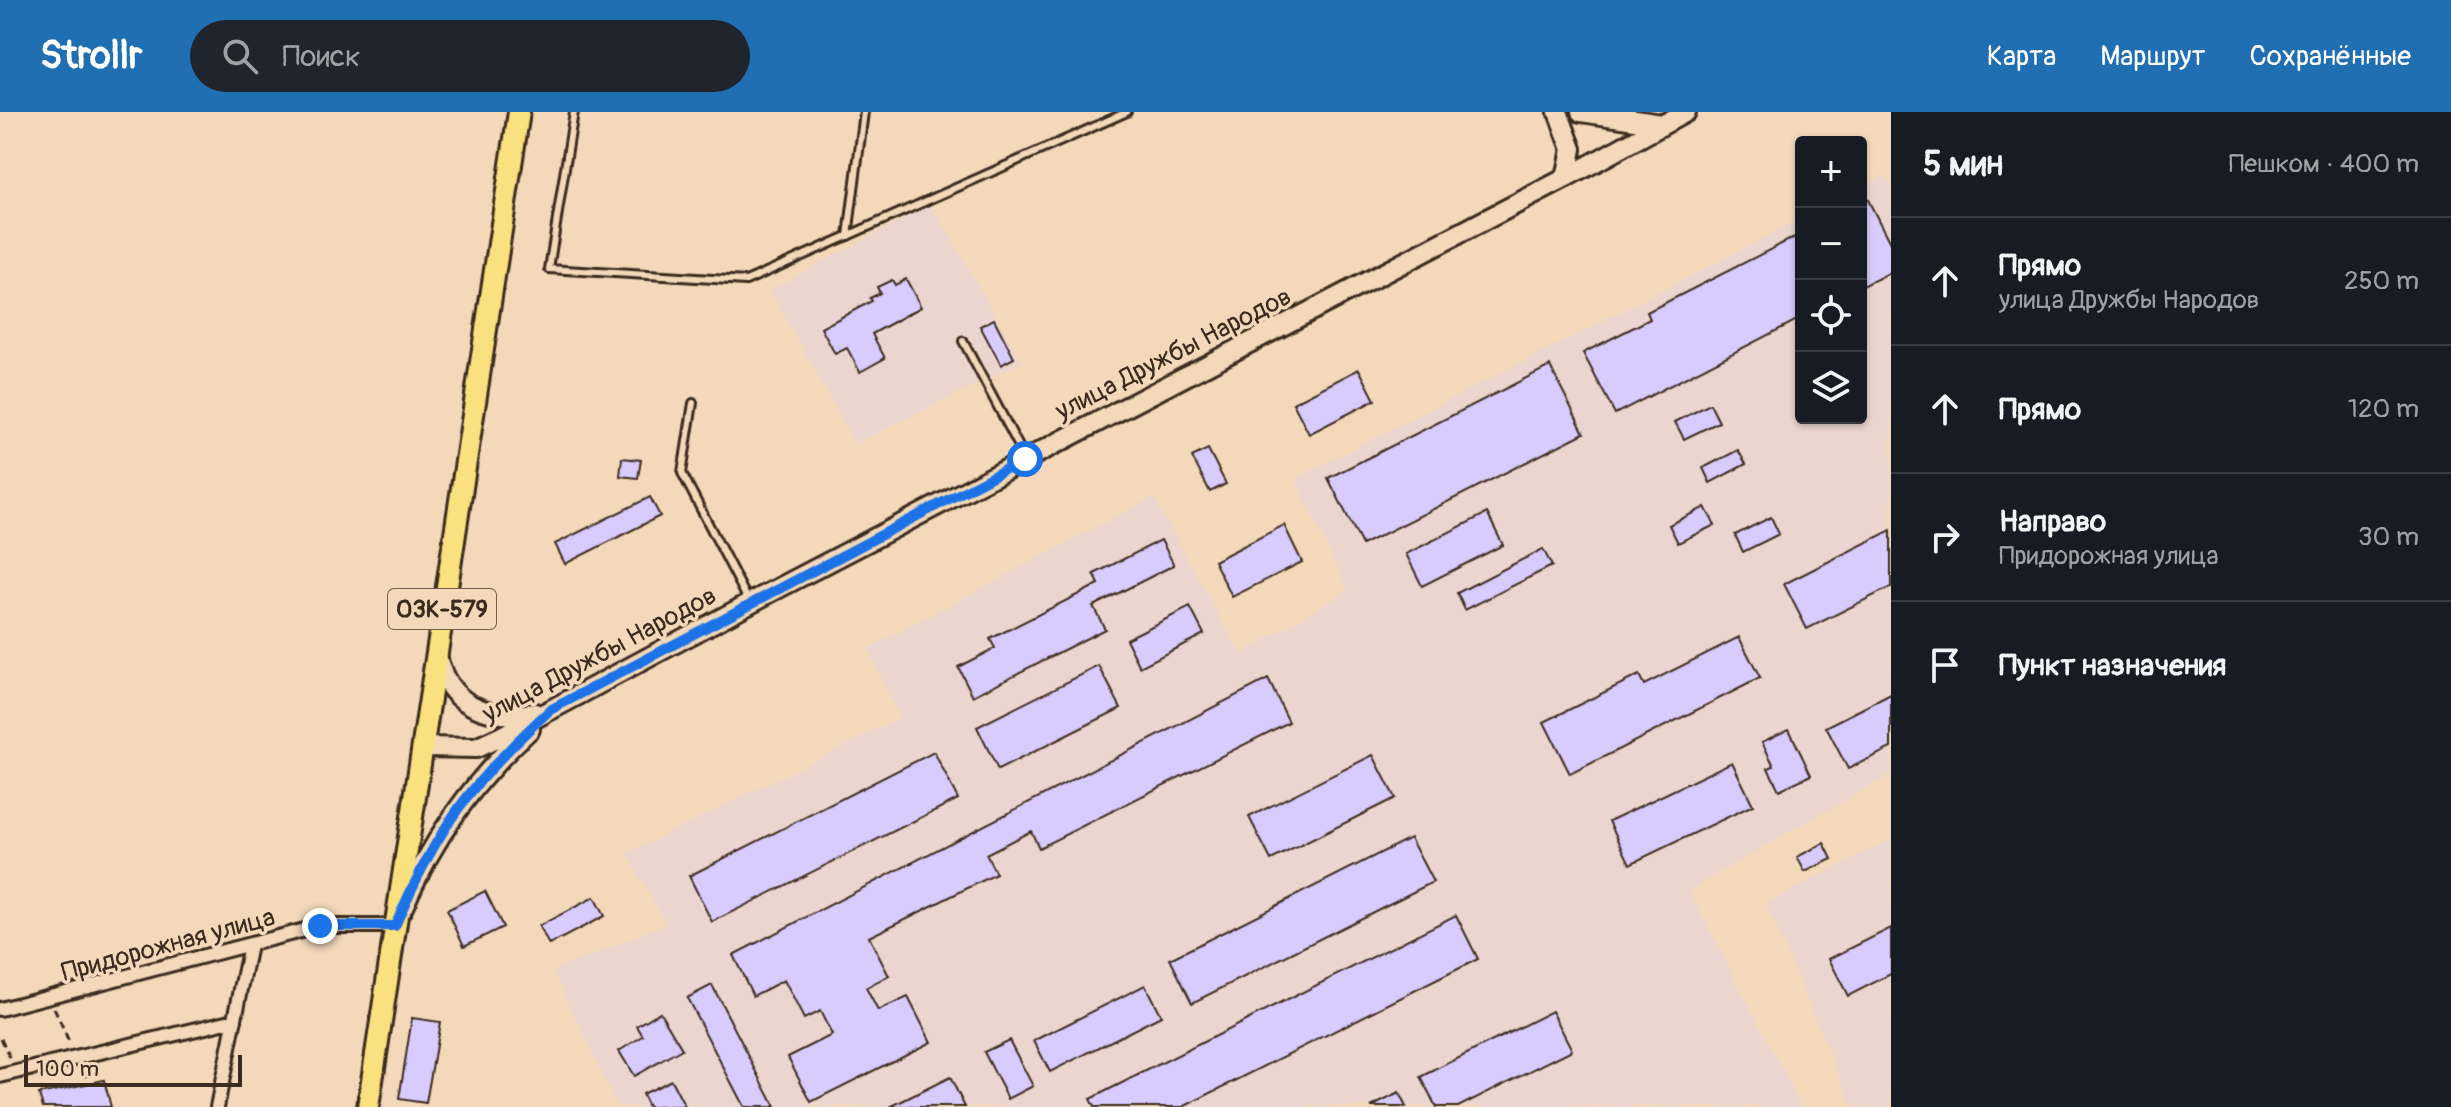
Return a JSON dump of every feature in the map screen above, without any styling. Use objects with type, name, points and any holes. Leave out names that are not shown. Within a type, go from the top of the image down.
[{"type":"main road","name":"03К-579","points":[[368,1107],[519,112]]},
{"type":"street","points":[[1558,112],[1572,149],[1566,178]]},
{"type":"street","points":[[1581,112],[1662,124]]},
{"type":"street","name":"улица Дружбы Народов","points":[[422,747],[476,748],[1566,178],[1686,112]]},
{"type":"street","points":[[436,650],[448,687],[481,712],[511,717],[550,710]]},
{"type":"street","points":[[395,926],[443,827],[505,751],[550,710]]},
{"type":"street","name":"Придорожная улица","points":[[0,1009],[320,926],[395,926]]},
{"type":"street","points":[[217,1107],[250,945]]},
{"type":"street","points":[[0,1076],[235,1020]]},
{"type":"lane","points":[[574,112],[549,269],[746,281],[1127,112]]},
{"type":"lane","points":[[848,236],[864,112]]},
{"type":"lane","points":[[963,341],[1025,459]]},
{"type":"lane","points":[[693,403],[682,473],[750,603]]},
{"type":"path","points":[[49,998],[87,1077]]},
{"type":"shaded area","points":[[1885,175],[1891,186],[1891,774],[1689,890],[1802,1107],[618,1107],[553,971],[666,924],[627,854],[900,718],[867,649],[1153,497],[1241,654],[1348,590],[1295,479],[1795,222],[1795,424],[1867,424],[1867,185]]},
{"type":"shaded area","points":[[931,204],[1022,362],[855,444],[770,290]]},
{"type":"shaded area","points":[[1891,839],[1891,1107],[1853,1107],[1766,904]]},
{"type":"building","points":[[1867,198],[1891,245],[1891,272],[1867,284]]},
{"type":"building","points":[[1795,237],[1795,321],[1615,414],[1583,353],[1650,319],[1647,312]]},
{"type":"building","points":[[906,279],[921,307],[872,334],[885,358],[860,372],[847,348],[835,354],[821,328],[872,301],[870,298],[880,293],[877,287],[892,280],[895,285]]},
{"type":"building","points":[[994,319],[1014,358],[1001,365],[980,326]]},
{"type":"building","points":[[1550,366],[1584,433],[1362,545],[1328,478]]},
{"type":"building","points":[[1359,369],[1375,400],[1309,434],[1293,403]]},
{"type":"building","points":[[1710,404],[1719,422],[1684,439],[1675,422]]},
{"type":"building","points":[[1208,449],[1226,484],[1210,492],[1192,457]]},
{"type":"building","points":[[1738,450],[1746,464],[1710,483],[1703,468]]},
{"type":"building","points":[[622,458],[641,460],[638,478],[620,476]]},
{"type":"building","points":[[650,497],[660,516],[565,564],[555,544]]},
{"type":"building","points":[[1705,507],[1715,525],[1678,543],[1669,525]]},
{"type":"building","points":[[1487,513],[1503,545],[1422,586],[1406,554]]},
{"type":"building","points":[[1771,517],[1779,534],[1743,552],[1735,535]]},
{"type":"building","points":[[1284,525],[1302,562],[1232,597],[1214,561]]},
{"type":"building","points":[[1891,530],[1891,587],[1807,629],[1784,584]]},
{"type":"building","points":[[1161,540],[1174,565],[1093,606],[1105,629],[973,696],[958,667],[995,648],[990,639],[1099,584],[1094,574]]},
{"type":"building","points":[[1543,549],[1552,566],[1465,610],[1457,593]]},
{"type":"building","points":[[1190,607],[1204,634],[1140,667],[1126,639]]},
{"type":"building","points":[[1739,637],[1760,678],[1570,774],[1544,722],[1639,675],[1644,685]]},
{"type":"building","points":[[1099,666],[1121,708],[998,770],[977,727]]},
{"type":"building","points":[[1268,679],[1289,722],[1039,848],[1031,831],[986,854],[996,874],[869,937],[889,976],[866,988],[878,1011],[908,997],[931,1042],[811,1102],[788,1057],[832,1035],[820,1011],[804,1019],[784,980],[753,996],[733,955]]},
{"type":"building","points":[[1891,694],[1891,748],[1848,769],[1826,727]]},
{"type":"building","points":[[1789,729],[1811,775],[1779,790],[1768,768],[1774,766],[1762,742]]},
{"type":"building","points":[[934,752],[958,799],[712,922],[689,876]]},
{"type":"building","points":[[1373,755],[1395,798],[1271,860],[1249,817]]},
{"type":"building","points":[[1732,762],[1753,805],[1630,864],[1609,821]]},
{"type":"building","points":[[1410,838],[1433,882],[1192,1003],[1170,959]]},
{"type":"building","points":[[1824,843],[1832,859],[1805,872],[1797,857]]},
{"type":"building","points":[[485,891],[503,927],[464,946],[447,910]]},
{"type":"building","points":[[594,897],[604,916],[549,945],[539,926]]},
{"type":"building","points":[[1456,915],[1478,959],[1183,1107],[1094,1107],[1090,1099]]},
{"type":"building","points":[[1891,928],[1891,974],[1848,996],[1829,959]]},
{"type":"building","points":[[712,985],[775,1107],[744,1107],[687,998]]},
{"type":"building","points":[[1145,985],[1161,1016],[1050,1072],[1034,1041]]},
{"type":"building","points":[[1552,1011],[1572,1050],[1458,1107],[1436,1107],[1421,1077]]},
{"type":"building","points":[[660,1012],[682,1049],[634,1076],[619,1051],[643,1036],[637,1026]]},
{"type":"building","points":[[412,1018],[440,1022],[426,1103],[399,1099]]},
{"type":"building","points":[[1009,1040],[1033,1086],[1008,1099],[984,1052]]},
{"type":"building","points":[[950,1077],[965,1107],[890,1107]]},
{"type":"building","points":[[104,1080],[111,1107],[43,1107],[39,1094]]},
{"type":"building","points":[[671,1080],[685,1107],[648,1107],[642,1094]]},
{"type":"building","points":[[1399,1093],[1406,1107],[1371,1107]]},
{"type":"route","points":[[320,926],[395,926],[416,876],[443,827],[468,792],[505,751],[550,710],[1025,459]]}]
